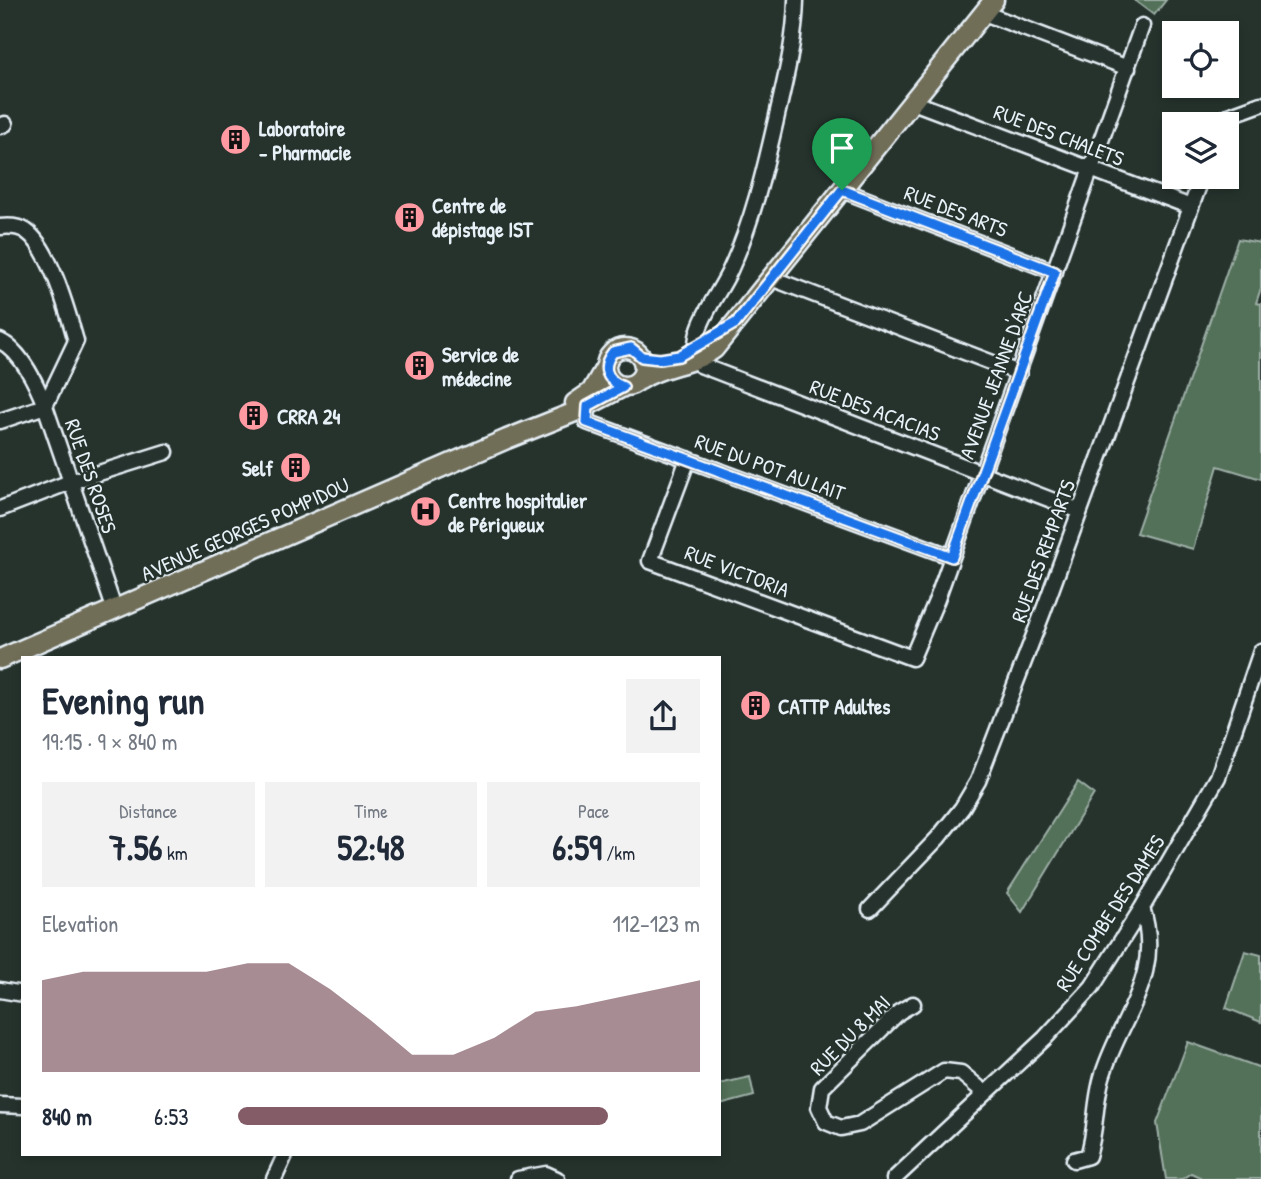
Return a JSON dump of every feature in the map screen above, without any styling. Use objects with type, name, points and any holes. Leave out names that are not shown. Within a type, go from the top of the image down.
[{"type":"main road","name":"AVENUE GEORGES POMPIDOU","points":[[0,659],[588,406],[658,369],[714,349],[989,7]]},
{"type":"main road","points":[[621,348],[631,348],[642,357],[645,370],[632,383],[609,378],[606,366],[613,352],[621,348]]},
{"type":"main road","name":"AVENUE GEORGES POMPIDOU","points":[[642,357],[670,358],[696,354]]},
{"type":"main road","name":"AVENUE GEORGES POMPIDOU","points":[[507,439],[534,421],[570,406],[591,393],[606,366]]},
{"type":"street","points":[[696,354],[701,326],[727,277],[756,208],[793,46],[796,0]]},
{"type":"street","points":[[989,7],[1128,68]]},
{"type":"street","name":"AVENUE JEANNE D'ARC","points":[[912,658],[916,654],[1019,373],[1142,26]]},
{"type":"street","name":"RUE DES CHALETS","points":[[913,102],[1191,207]]},
{"type":"street","points":[[1239,112],[1261,104]]},
{"type":"street","name":"RUE DES REMPARTS","points":[[870,909],[938,838],[970,797],[1080,511],[1198,189]]},
{"type":"street","name":"RUE DES ARTS","points":[[842,190],[1055,272]]},
{"type":"street","name":"RUE DES ROSES","points":[[0,227],[11,226],[26,230],[38,243],[66,308],[76,341],[45,406],[115,611]]},
{"type":"street","points":[[771,278],[1019,373]]},
{"type":"street","points":[[0,341],[9,345],[31,376],[45,406],[0,421]]},
{"type":"street","name":"RUE DES ACACIAS","points":[[696,354],[703,367],[1080,511]]},
{"type":"street","name":"RUE DU POT AU LAIT","points":[[588,406],[587,422],[952,557]]},
{"type":"street","points":[[0,509],[70,482],[166,452]]},
{"type":"street","name":"RUE VICTORIA","points":[[688,459],[650,561],[912,658]]},
{"type":"street","name":"RUE COMBE DES DAMES","points":[[894,1179],[1045,1038],[1092,987],[1142,908],[1218,777],[1260,660]]},
{"type":"street","points":[[1074,1160],[1088,1156],[1103,1071],[1140,989],[1150,925],[1142,908]]},
{"type":"street","points":[[0,989],[21,994]]},
{"type":"street","name":"RUE DU 8 MAI","points":[[913,1004],[899,1012],[822,1088],[819,1107],[826,1122],[841,1128],[860,1124],[944,1072],[961,1073],[985,1093]]},
{"type":"street","points":[[0,1105],[21,1106]]},
{"type":"street","points":[[274,1179],[285,1156]]},
{"type":"street","points":[[518,1179],[546,1174],[557,1179]]},
{"type":"green space","points":[[1134,0],[1166,0],[1154,15]]},
{"type":"green space","points":[[1238,239],[1261,243],[1261,288],[1256,303],[1261,304],[1261,479],[1218,466],[1193,549],[1136,533]]},
{"type":"green space","points":[[1078,782],[1094,794],[1022,912],[1007,893]]},
{"type":"green space","points":[[1245,951],[1261,955],[1261,1022],[1226,1008]]},
{"type":"green space","points":[[1188,1042],[1261,1068],[1261,1179],[1204,1179],[1191,1173],[1182,1179],[1166,1179],[1157,1123]]},
{"type":"green space","points":[[750,1077],[754,1096],[721,1105],[721,1084]]},
{"type":"place","name":"Laboratoire - Pharmacie","points":[[236,140]]},
{"type":"place","name":"Centre de dépistage IST","points":[[409,217]]},
{"type":"place","name":"Service de médecine","points":[[419,366]]},
{"type":"place","name":"CRRA 24","points":[[254,416]]},
{"type":"place","name":"Self","points":[[296,468]]},
{"type":"place","name":"Centre hospitalier de Périgueux","points":[[425,512]]},
{"type":"place","name":"CATTP Adultes","points":[[755,706]]},
{"type":"route","points":[[842,190],[1055,272],[952,557],[587,422],[588,406],[623,387],[614,383],[607,373],[607,359],[613,352],[621,348],[631,348],[642,357],[670,358],[695,350],[712,340],[736,323],[842,190]]}]
